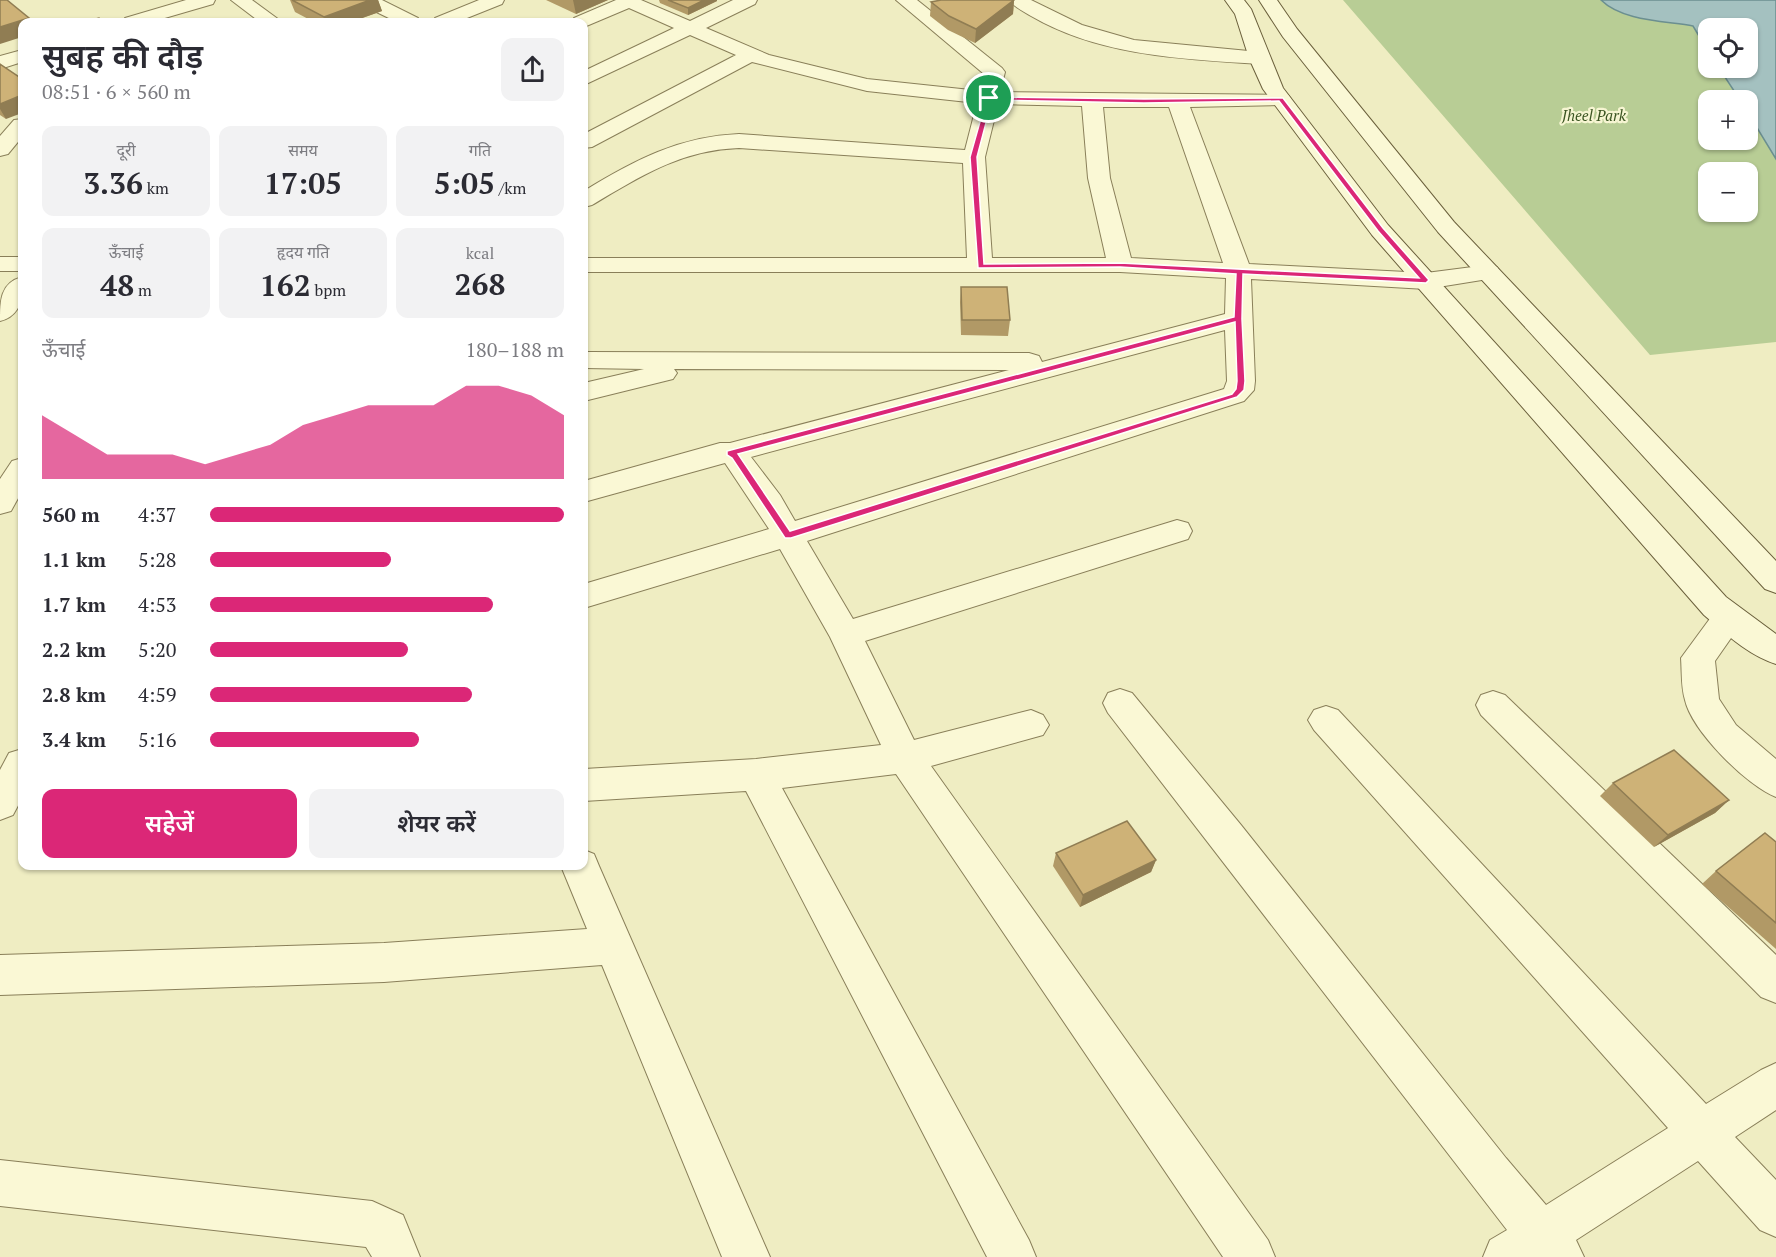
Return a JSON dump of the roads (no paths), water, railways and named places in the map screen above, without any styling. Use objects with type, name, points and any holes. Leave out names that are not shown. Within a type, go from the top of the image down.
[{"type":"street","points":[[145,18],[206,0]]},
{"type":"street","points":[[240,0],[261,18]]},
{"type":"street","points":[[368,0],[403,18]]},
{"type":"street","points":[[451,18],[493,0]]},
{"type":"street","points":[[588,19],[629,0],[751,55],[832,78],[867,85],[989,98],[1177,101],[1281,99]]},
{"type":"street","points":[[588,77],[748,0]]},
{"type":"street","points":[[905,0],[995,72],[974,157],[980,266]]},
{"type":"street","points":[[1018,0],[1042,16],[1111,42],[1133,47],[1259,58]]},
{"type":"street","points":[[1042,16],[1058,0]]},
{"type":"street","points":[[1234,0],[1244,13],[1259,58],[1273,89],[1380,230],[1715,606],[1776,651]]},
{"type":"street","points":[[1269,0],[1290,33],[1446,227],[1776,581]]},
{"type":"street","points":[[588,140],[751,55]]},
{"type":"street","points":[[0,63],[18,57]]},
{"type":"street","points":[[1092,100],[1099,178],[1120,265]]},
{"type":"street","points":[[588,595],[788,535],[1234,395],[1240,390],[1239,272],[1177,101]]},
{"type":"street","points":[[0,149],[18,129]]},
{"type":"street","points":[[588,198],[678,149],[703,142],[739,141],[974,157]]},
{"type":"street","points":[[0,264],[18,264]]},
{"type":"street","points":[[588,265],[1120,265],[1426,280],[1488,272]]},
{"type":"street","points":[[0,313],[18,290]]},
{"type":"street","points":[[588,490],[720,453],[730,453],[1238,319]]},
{"type":"street","points":[[588,360],[1072,363]]},
{"type":"street","points":[[588,391],[716,360]]},
{"type":"street","points":[[730,453],[735,456],[769,503],[845,634],[904,758],[1251,1257]]},
{"type":"street","points":[[0,503],[18,474]]},
{"type":"street","points":[[845,634],[1177,531]]},
{"type":"street","points":[[1729,618],[1698,658],[1702,701],[1723,735],[1776,781]]},
{"type":"street","points":[[1120,703],[1228,837],[1490,1174],[1536,1250],[1701,1132],[1776,1085]]},
{"type":"street","points":[[1493,705],[1776,983]]},
{"type":"street","points":[[1326,720],[1776,1214]]},
{"type":"street","points":[[588,785],[756,775],[904,758],[1031,725]]},
{"type":"street","points":[[756,775],[1012,1257]]},
{"type":"street","points":[[582,870],[746,1257]]},
{"type":"street","points":[[0,975],[373,963],[513,956],[613,945]]},
{"type":"street","points":[[0,1183],[372,1224],[384,1249]]},
{"type":"water","points":[[1601,0],[1776,0],[1776,159],[1758,129],[1758,90],[1733,90],[1726,78],[1758,78],[1758,18],[1698,18],[1698,34],[1693,26],[1632,16],[1610,7]]},
{"type":"park label","name":"Jheel Park","points":[[1594,116]]}]
